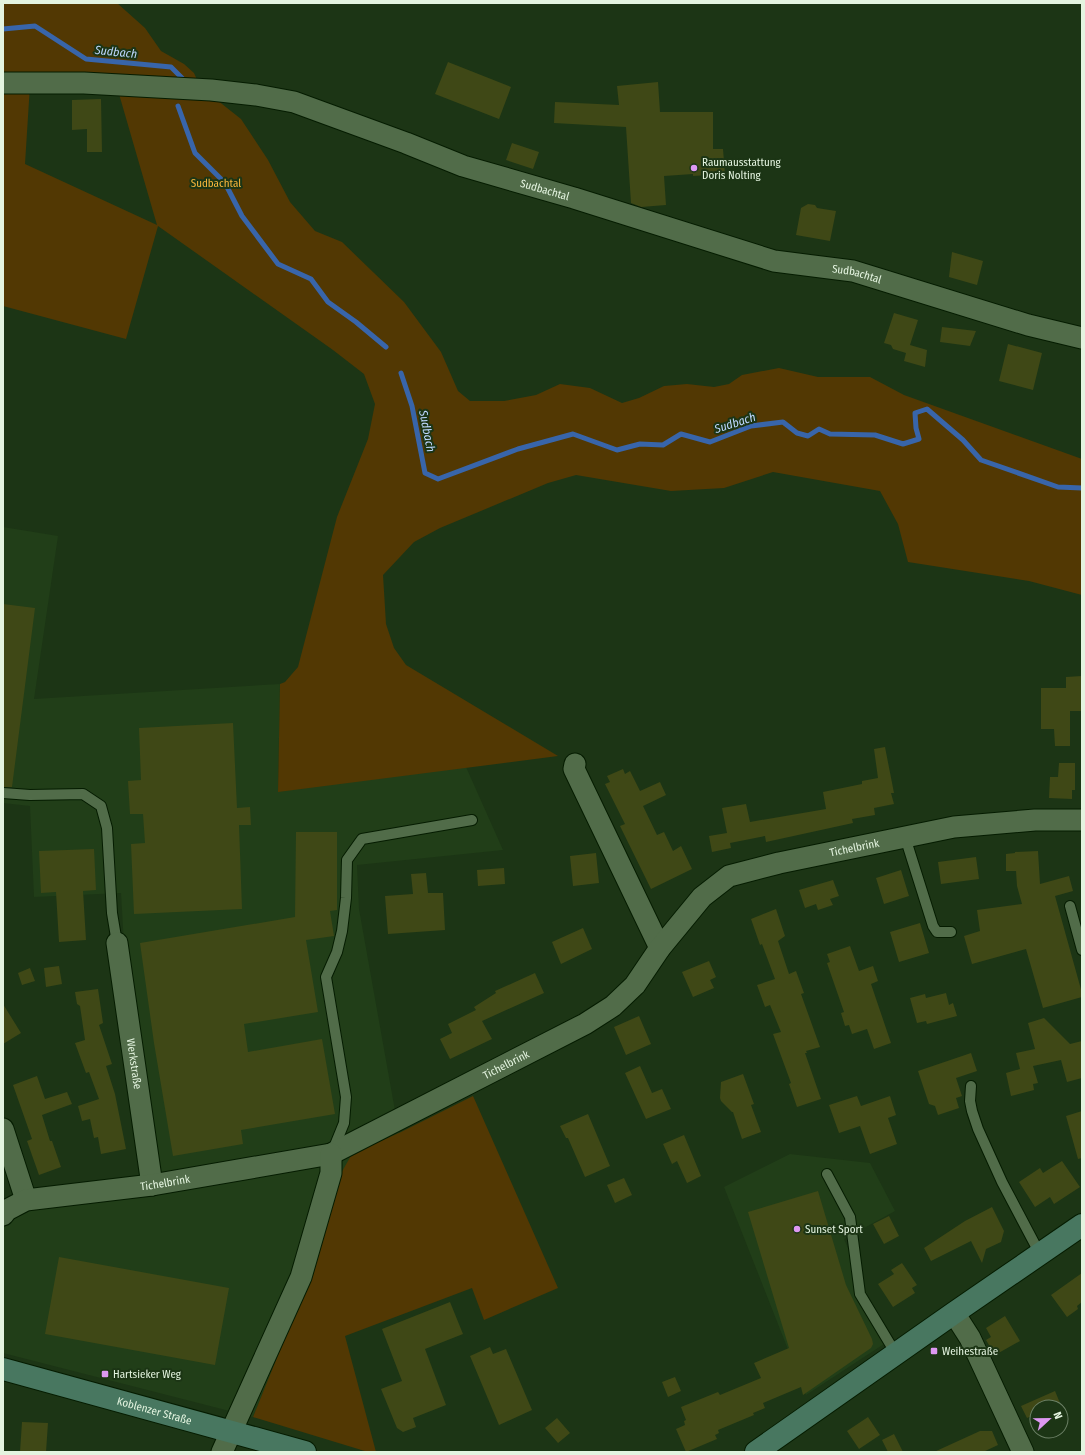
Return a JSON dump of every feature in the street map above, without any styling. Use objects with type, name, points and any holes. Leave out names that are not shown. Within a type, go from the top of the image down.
[{"type":"main road","points":[[756,1452],[1082,1225]]},
{"type":"main road","name":"Koblenzer Straße","points":[[3,1369],[305,1452]]},
{"type":"street","name":"Sudbachtal","points":[[3,83],[84,83],[204,89],[256,95],[294,102],[406,143],[463,166],[574,198],[774,261],[853,271],[1028,325],[1082,338]]},
{"type":"street","points":[[575,764],[574,769],[660,948]]},
{"type":"street","name":"Tichelbrink","points":[[3,1215],[7,1210],[26,1200],[152,1185],[331,1154],[585,1024],[613,1006],[635,985],[660,948],[702,897],[729,876],[779,863],[954,827],[1034,820],[1082,820]]},
{"type":"street","name":"Werkstraße","points":[[117,943],[152,1185]]},
{"type":"street","points":[[3,1129],[26,1200]]},
{"type":"street","points":[[222,1452],[301,1277],[331,1173],[331,1154]]},
{"type":"street","points":[[954,1313],[970,1338],[1023,1452]]},
{"type":"lane","points":[[3,793],[30,795],[83,794],[100,806],[108,828],[112,913],[117,943]]},
{"type":"lane","points":[[331,1154],[344,1123],[346,1096],[326,976],[336,952],[342,931],[346,898],[347,860],[362,839],[472,820]]},
{"type":"lane","points":[[905,837],[933,926],[937,932],[951,932]]},
{"type":"lane","points":[[1070,906],[1082,950]]},
{"type":"lane","points":[[971,1086],[970,1101],[978,1129],[1002,1182],[1040,1254]]},
{"type":"lane","points":[[827,1174],[850,1217],[860,1294],[896,1354]]},
{"type":"shaded area","points":[[3,527],[58,536],[34,699],[280,684],[278,791],[466,767],[503,850],[357,865],[359,909],[399,1133],[352,1154],[308,1281],[253,1417],[3,1353],[3,1227],[7,1222],[32,1210],[161,1193],[124,945],[121,893],[34,897],[30,806],[3,803]]},
{"type":"shaded area","points":[[790,1154],[870,1163],[895,1211],[844,1239],[887,1342],[806,1395],[724,1187]]},
{"type":"green space","points":[[3,3],[117,3],[145,28],[161,51],[184,64],[194,73],[199,84],[241,119],[268,160],[290,202],[315,231],[342,242],[404,302],[441,352],[458,391],[470,401],[504,401],[536,395],[560,384],[590,388],[622,403],[639,398],[664,386],[687,384],[714,387],[729,384],[742,375],[779,368],[818,377],[870,377],[904,395],[1082,459],[1082,595],[1029,581],[908,562],[898,524],[880,491],[773,472],[724,488],[671,491],[576,475],[548,483],[440,528],[414,542],[383,575],[386,624],[394,648],[406,665],[558,756],[278,792],[280,684],[285,682],[298,667],[337,517],[368,439],[375,404],[364,374],[333,350],[158,226],[126,339],[3,306]],"holes":[[[30,85],[119,94],[157,225],[25,164]]]},
{"type":"green space","points":[[473,1096],[558,1288],[484,1320],[472,1288],[345,1336],[376,1452],[368,1452],[253,1417],[308,1281],[340,1175],[352,1154],[401,1132]]},
{"type":"building","points":[[448,62],[511,87],[499,119],[435,94]]},
{"type":"building","points":[[658,82],[660,112],[713,112],[713,149],[723,149],[725,174],[664,176],[666,205],[641,207],[631,203],[626,127],[554,123],[555,102],[619,105],[617,86]]},
{"type":"building","points":[[101,99],[102,152],[87,152],[87,129],[72,130],[72,100]]},
{"type":"building","points":[[512,143],[539,152],[533,169],[506,160]]},
{"type":"building","points":[[808,204],[815,205],[817,208],[836,211],[830,241],[796,235],[801,208]]},
{"type":"building","points":[[952,252],[983,261],[977,285],[949,277]]},
{"type":"building","points":[[894,313],[918,320],[910,345],[927,350],[925,367],[904,361],[906,353],[893,349],[891,345],[884,343]]},
{"type":"building","points":[[942,327],[976,331],[970,346],[940,342]]},
{"type":"building","points":[[1008,344],[1042,353],[1033,390],[999,381]]},
{"type":"building","points":[[3,604],[35,608],[12,787],[3,787]]},
{"type":"building","points":[[1082,676],[1082,711],[1070,711],[1070,746],[1055,746],[1054,729],[1041,729],[1041,688],[1066,688],[1066,677]]},
{"type":"building","points":[[233,723],[237,808],[250,807],[251,825],[239,825],[242,909],[134,914],[131,844],[145,843],[143,814],[130,814],[128,781],[141,780],[139,728]]},
{"type":"building","points":[[885,747],[894,793],[891,793],[894,804],[874,808],[875,815],[852,819],[853,823],[766,842],[765,836],[730,843],[731,848],[712,852],[709,836],[727,833],[722,808],[746,804],[750,822],[826,809],[823,792],[862,784],[862,781],[878,778],[874,749]]},
{"type":"building","points":[[1059,763],[1075,763],[1075,790],[1072,790],[1072,799],[1049,798],[1050,777],[1058,777]]},
{"type":"building","points":[[623,769],[625,774],[630,771],[640,791],[660,782],[666,795],[643,806],[657,835],[664,832],[673,851],[681,846],[692,869],[651,889],[620,826],[625,824],[605,784],[610,782],[607,776]]},
{"type":"building","points":[[296,832],[337,832],[337,910],[330,911],[334,936],[306,940],[318,1012],[244,1024],[248,1052],[322,1039],[335,1114],[241,1130],[243,1144],[173,1156],[154,1043],[140,943],[295,917]]},
{"type":"building","points":[[94,849],[96,890],[83,891],[86,940],[59,942],[56,892],[41,893],[39,851]]},
{"type":"building","points":[[1038,851],[1040,884],[1069,876],[1073,891],[1055,896],[1082,993],[1082,997],[1043,1008],[1026,949],[972,964],[964,936],[980,931],[977,910],[1022,904],[1017,886],[1016,871],[1006,871],[1006,854]]},
{"type":"building","points":[[596,853],[599,883],[573,886],[570,856]]},
{"type":"building","points":[[976,857],[979,879],[941,884],[938,862]]},
{"type":"building","points":[[504,868],[505,884],[478,886],[477,870]]},
{"type":"building","points":[[901,870],[909,896],[884,904],[876,878]]},
{"type":"building","points":[[426,873],[428,893],[443,893],[445,930],[388,934],[385,896],[413,894],[411,874]]},
{"type":"building","points":[[833,880],[839,896],[830,899],[833,905],[818,910],[816,904],[805,908],[799,890]]},
{"type":"building","points":[[776,909],[785,936],[778,941],[789,974],[796,971],[804,993],[801,994],[820,1047],[806,1051],[807,1053],[805,1053],[821,1099],[797,1107],[789,1084],[791,1083],[773,1034],[781,1032],[770,1005],[765,1007],[757,985],[775,979],[762,944],[760,945],[751,919]]},
{"type":"building","points":[[920,923],[929,953],[899,962],[890,932]]},
{"type":"building","points":[[583,928],[592,949],[561,964],[552,942]]},
{"type":"building","points":[[850,946],[859,971],[873,966],[878,981],[871,984],[891,1043],[874,1049],[867,1029],[852,1034],[849,1025],[845,1026],[841,1013],[844,1012],[827,963],[830,962],[827,954]]},
{"type":"building","points":[[709,961],[716,977],[710,980],[714,988],[693,997],[682,972]]},
{"type":"building","points":[[59,966],[62,984],[46,987],[44,968]]},
{"type":"building","points":[[30,968],[35,981],[22,985],[18,973]]},
{"type":"building","points":[[535,973],[544,993],[482,1021],[492,1039],[450,1059],[440,1039],[452,1033],[448,1024],[476,1010],[474,1007],[496,993],[495,991]]},
{"type":"building","points":[[98,989],[103,1023],[99,1025],[112,1064],[106,1066],[115,1094],[126,1149],[101,1154],[98,1137],[94,1138],[90,1119],[82,1121],[78,1106],[99,1099],[89,1072],[86,1073],[75,1043],[85,1040],[80,1006],[77,1004],[75,992]]},
{"type":"building","points":[[946,993],[949,1005],[953,1003],[957,1016],[927,1024],[926,1021],[917,1023],[910,998],[925,994],[926,998]]},
{"type":"building","points":[[3,1004],[21,1033],[3,1044]]},
{"type":"building","points":[[639,1016],[651,1044],[626,1055],[614,1027]]},
{"type":"building","points":[[1044,1018],[1070,1044],[1082,1041],[1082,1078],[1067,1082],[1061,1060],[1033,1066],[1038,1083],[1033,1084],[1034,1090],[1011,1096],[1006,1073],[1020,1069],[1016,1053],[1035,1049],[1028,1023]]},
{"type":"building","points":[[971,1053],[977,1071],[956,1078],[962,1096],[956,1098],[959,1108],[938,1115],[935,1106],[929,1104],[918,1071]]},
{"type":"building","points":[[640,1066],[652,1093],[662,1089],[671,1109],[646,1119],[625,1073]]},
{"type":"building","points":[[743,1074],[754,1104],[751,1105],[761,1132],[742,1139],[733,1112],[721,1101],[720,1098],[721,1082]]},
{"type":"building","points":[[37,1076],[45,1099],[67,1092],[72,1104],[42,1115],[50,1141],[52,1141],[61,1167],[39,1175],[27,1141],[32,1139],[13,1085]]},
{"type":"building","points":[[857,1096],[861,1106],[890,1096],[896,1115],[888,1118],[897,1144],[870,1154],[860,1126],[839,1133],[829,1105]]},
{"type":"building","points":[[1082,1111],[1082,1158],[1078,1159],[1066,1116]]},
{"type":"building","points":[[588,1114],[610,1166],[585,1177],[568,1138],[566,1138],[560,1126]]},
{"type":"building","points":[[684,1135],[701,1176],[687,1183],[677,1161],[672,1164],[663,1144]]},
{"type":"building","points":[[1062,1161],[1080,1187],[1054,1204],[1050,1197],[1035,1207],[1019,1182],[1040,1168],[1043,1173]]},
{"type":"building","points":[[624,1178],[632,1195],[615,1203],[607,1185]]},
{"type":"building","points":[[818,1191],[846,1285],[872,1339],[873,1344],[871,1348],[803,1395],[801,1387],[763,1403],[765,1408],[753,1413],[754,1415],[718,1430],[719,1433],[715,1435],[717,1439],[686,1452],[676,1429],[685,1425],[684,1421],[686,1420],[681,1407],[718,1392],[720,1395],[761,1378],[754,1363],[789,1348],[748,1212]]},
{"type":"building","points":[[992,1207],[1004,1231],[1001,1242],[986,1249],[982,1263],[971,1241],[931,1261],[924,1248],[965,1221]]},
{"type":"building","points":[[889,1216],[899,1236],[884,1244],[873,1224]]},
{"type":"building","points":[[59,1257],[229,1288],[215,1365],[45,1334]]},
{"type":"building","points":[[902,1263],[917,1285],[912,1288],[915,1293],[893,1307],[878,1284],[894,1274],[891,1270]]},
{"type":"building","points":[[1082,1273],[1082,1302],[1077,1306],[1078,1309],[1067,1317],[1051,1295]]},
{"type":"building","points":[[450,1302],[463,1334],[425,1349],[446,1405],[413,1418],[416,1427],[403,1432],[397,1428],[381,1389],[402,1381],[382,1329]]},
{"type":"building","points":[[1005,1316],[1020,1341],[995,1355],[986,1340],[991,1337],[986,1328]]},
{"type":"building","points":[[490,1347],[493,1354],[506,1349],[532,1410],[499,1425],[470,1356]]},
{"type":"building","points":[[675,1377],[681,1391],[668,1397],[662,1382]]},
{"type":"building","points":[[1055,1391],[1058,1399],[1037,1399]]},
{"type":"building","points":[[1029,1402],[1029,1417],[1027,1418],[1021,1406]]},
{"type":"building","points":[[868,1417],[880,1435],[859,1449],[847,1431]]},
{"type":"building","points":[[557,1418],[570,1433],[558,1443],[545,1428]]},
{"type":"building","points":[[22,1422],[48,1423],[46,1452],[20,1452]]},
{"type":"building","points":[[980,1431],[992,1431],[998,1445],[983,1452],[934,1452]]},
{"type":"building","points":[[894,1434],[903,1452],[888,1452],[882,1440]]},
{"type":"waterway","name":"Sudbach","points":[[3,29],[35,26],[86,59],[171,67],[183,79]]},
{"type":"waterway","name":"Sudbach","points":[[178,106],[195,153],[225,183],[242,216],[278,264],[311,279],[328,302],[356,322],[386,347]]},
{"type":"waterway","name":"Sudbach","points":[[401,373],[412,406],[425,473],[438,479],[518,449],[573,434],[617,450],[640,444],[663,445],[681,434],[710,442],[751,426],[783,422],[797,433],[808,436],[819,429],[830,434],[875,435],[903,444],[919,439],[916,428],[915,413],[927,409],[963,440],[981,460],[1058,487],[1082,488]]},
{"type":"place","name":"Raumausstattung Doris Nolting","points":[[694,168]]},
{"type":"place","name":"Sunset Sport","points":[[797,1229]]},
{"type":"place","name":"Weihestraße","points":[[934,1351]]},
{"type":"place","name":"Hartsieker Weg","points":[[105,1374]]}]
